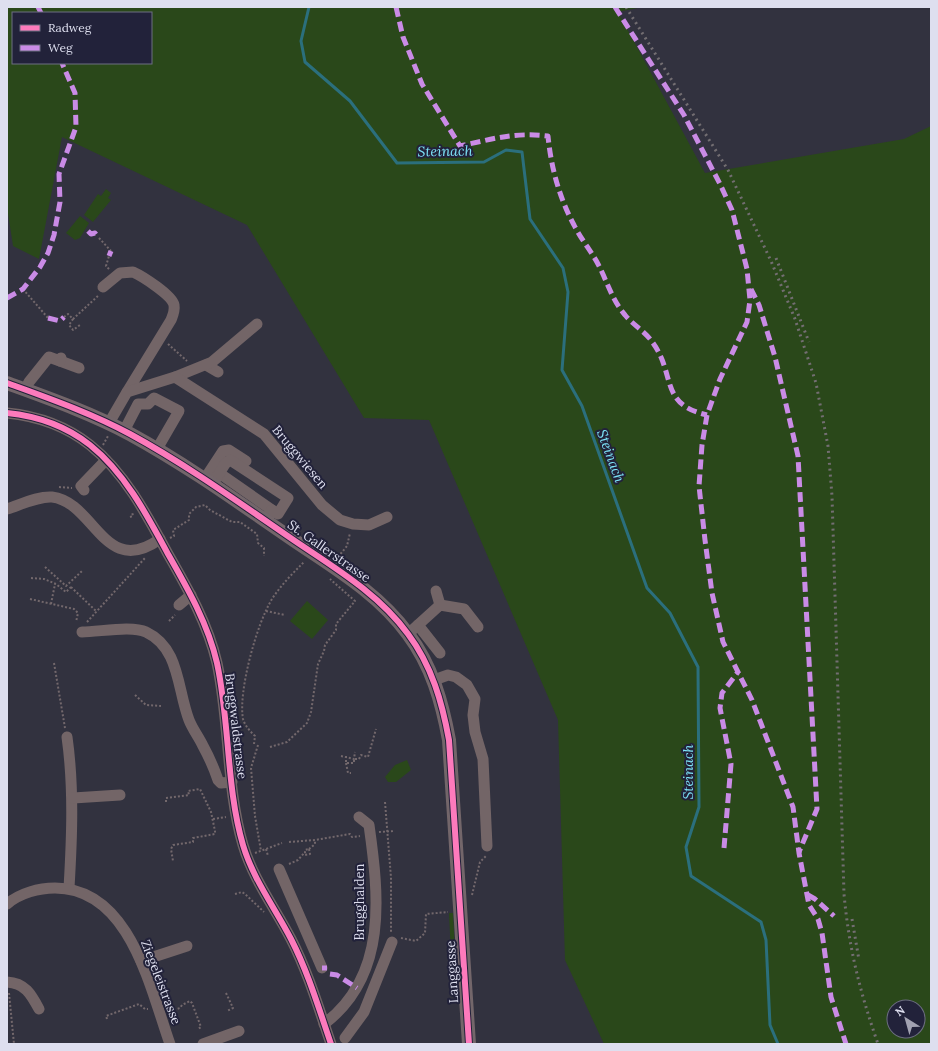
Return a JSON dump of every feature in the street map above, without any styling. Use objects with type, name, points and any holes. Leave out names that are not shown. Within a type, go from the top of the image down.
[{"type":"main road","name":"St. Gallerstrasse","points":[[7,383],[109,428],[124,431],[212,479],[268,515],[413,630],[434,680],[444,712],[450,740],[464,899]]},
{"type":"main road","name":"Langgasse","points":[[464,899],[469,1044]]},
{"type":"street","points":[[103,287],[120,273],[133,272],[167,296],[174,306],[174,313],[127,392],[109,428]]},
{"type":"street","points":[[127,392],[175,377],[212,362],[257,324]]},
{"type":"street","points":[[25,390],[29,382],[49,358],[61,360],[79,368]]},
{"type":"street","points":[[206,365],[218,372]]},
{"type":"street","name":"Bruggwiesen","points":[[175,377],[264,434],[322,504],[340,520],[353,524],[369,525],[387,517]]},
{"type":"street","points":[[124,431],[138,404],[148,404],[154,398],[179,411],[157,449]]},
{"type":"street","name":"Bruggwaldstrasse","points":[[7,413],[26,416],[58,426],[82,439],[106,460],[130,490],[160,539],[191,595],[208,634],[217,664],[237,825],[247,857],[300,959],[331,1044]]},
{"type":"street","points":[[212,479],[223,451],[229,450],[246,461]]},
{"type":"street","points":[[84,490],[81,486],[96,476],[106,460]]},
{"type":"street","points":[[212,479],[230,460],[288,498],[278,514],[268,515]]},
{"type":"street","points":[[7,509],[38,499],[50,497],[60,499],[73,508],[106,539],[120,549],[127,551],[144,549],[160,539]]},
{"type":"street","points":[[436,591],[440,605]]},
{"type":"street","points":[[179,605],[191,595]]},
{"type":"street","points":[[440,605],[413,630],[440,654]]},
{"type":"street","points":[[440,605],[464,609],[478,627]]},
{"type":"street","points":[[84,628],[130,628],[145,631],[157,638],[166,647],[172,659],[189,720],[203,745],[218,780],[221,783],[232,782]]},
{"type":"street","points":[[434,680],[448,674],[456,677],[467,685],[474,699],[473,715],[475,732],[483,759],[487,851]]},
{"type":"street","points":[[67,737],[71,768],[72,798],[69,888]]},
{"type":"street","points":[[72,798],[120,795]]},
{"type":"street","name":"Brugghalden","points":[[324,1024],[348,1002],[366,971],[374,937],[376,908],[373,853],[368,825],[359,817]]},
{"type":"street","points":[[279,869],[322,968]]},
{"type":"street","name":"Ziegeleistrasse","points":[[7,904],[22,895],[50,888],[69,888],[94,898],[112,914],[128,936],[141,961],[170,1044]]},
{"type":"street","points":[[281,921],[298,914]]},
{"type":"street","points":[[345,1038],[364,1012],[392,939]]},
{"type":"street","points":[[141,961],[187,946]]},
{"type":"street","points":[[7,982],[20,984],[25,987],[39,1009]]},
{"type":"street","points":[[348,1002],[364,1012]]},
{"type":"street","points":[[203,1044],[239,1031]]},
{"type":"path","points":[[99,238],[111,251]]},
{"type":"path","points":[[106,266],[109,256]]},
{"type":"path","points":[[80,325],[73,330],[69,325],[73,319],[100,294],[103,287]]},
{"type":"path","points":[[23,289],[48,318]]},
{"type":"path","points":[[64,317],[68,314],[73,319]]},
{"type":"path","points":[[164,340],[192,364]]},
{"type":"path","points":[[106,442],[109,428]]},
{"type":"path","points":[[174,536],[173,530],[189,520],[189,514],[192,509],[205,504],[210,510],[232,522],[240,522],[257,534],[258,543],[264,548],[264,556]]},
{"type":"path","points":[[336,558],[347,546],[353,524]]},
{"type":"path","points":[[254,744],[255,736],[247,728],[243,721],[243,704],[245,682],[257,632],[266,611],[284,584],[306,559]]},
{"type":"path","points":[[84,628],[96,611],[142,562]]},
{"type":"path","points":[[45,567],[66,586],[82,572]]},
{"type":"path","points":[[270,747],[287,742],[306,723],[311,712],[318,664],[325,645],[336,630],[336,624],[355,601],[332,582],[328,576]]},
{"type":"path","points":[[31,578],[44,579],[55,584],[66,592],[71,587]]},
{"type":"path","points":[[51,604],[55,584]]},
{"type":"path","points":[[68,584],[96,611]]},
{"type":"path","points":[[30,599],[76,610],[76,622]]},
{"type":"path","points":[[266,611],[285,615]]},
{"type":"path","points":[[54,663],[67,737]]},
{"type":"path","points":[[135,695],[146,705],[161,706]]},
{"type":"path","points":[[340,756],[346,756],[354,759],[359,759],[360,755],[368,757],[376,729]]},
{"type":"path","points":[[258,744],[251,768],[255,816],[261,851]]},
{"type":"path","points":[[346,763],[354,763],[355,752]]},
{"type":"path","points":[[346,756],[348,773],[351,773]]},
{"type":"path","points":[[166,802],[166,798],[189,795],[188,791],[200,789],[213,819],[215,834],[193,838],[193,842],[173,845],[171,849],[173,861]]},
{"type":"path","points":[[385,802],[391,878],[392,939]]},
{"type":"path","points":[[213,819],[221,818]]},
{"type":"path","points":[[388,832],[395,831]]},
{"type":"path","points":[[289,842],[315,840],[350,834],[352,837],[365,835]]},
{"type":"path","points":[[266,849],[273,871],[298,860],[305,850],[309,849],[315,844],[315,840]]},
{"type":"path","points":[[247,857],[282,843]]},
{"type":"path","points":[[305,852],[305,854],[310,854],[309,849]]},
{"type":"path","points":[[464,899],[471,897],[480,862],[487,851]]},
{"type":"path","points":[[235,894],[242,892],[260,910],[265,913],[268,912]]},
{"type":"path","points":[[421,938],[425,933],[426,914],[451,912]]},
{"type":"path","points":[[7,982],[14,1044]]},
{"type":"path","points":[[226,993],[233,1008],[227,1011]]},
{"type":"path","points":[[160,1014],[180,1008],[182,1005],[190,1001],[199,1020],[201,1027],[198,1029]]},
{"type":"path","points":[[107,1018],[106,1016],[139,1004],[145,1009]]},
{"type":"green space","points":[[7,7],[642,7],[618,12],[705,173],[904,139],[931,126],[931,1044],[604,1044],[565,960],[558,720],[429,420],[364,418],[247,225],[62,137],[39,259],[13,246],[7,207]]},
{"type":"green space","points":[[106,189],[111,193],[108,198],[111,200],[93,222],[84,215],[98,194],[101,196]]},
{"type":"green space","points":[[80,216],[89,223],[80,238],[75,240],[66,233]]},
{"type":"green space","points":[[307,601],[328,620],[312,639],[290,621]]},
{"type":"green space","points":[[407,760],[411,770],[396,782],[388,782],[385,777],[395,765]]},
{"type":"green space","points":[[449,913],[453,913],[454,956],[451,954]]},
{"type":"waterway","name":"Steinach","points":[[309,7],[301,41],[305,62],[350,101],[397,163],[484,162],[506,150],[522,152],[530,219],[563,268],[568,292],[562,370],[582,406],[647,588],[670,613],[698,667],[699,807],[686,847],[691,876],[761,922],[766,940],[770,1025],[778,1044]]},
{"type":"railway","points":[[626,7],[728,170],[771,261],[795,319],[816,383],[828,446],[832,496],[844,894],[856,970],[878,1044]]},
{"type":"railway","points":[[776,258],[809,342]]},
{"type":"railway","points":[[852,919],[859,960]]},
{"type":"marked path","points":[[38,7],[40,12]]},
{"type":"marked path","points":[[396,7],[403,37],[422,84],[460,146],[513,136],[548,136],[551,159],[564,204],[577,230],[598,264],[620,309],[628,319],[647,335],[653,343],[660,355],[675,396],[682,404],[692,410],[707,415]]},
{"type":"marked path","points":[[615,7],[684,115],[720,184],[732,210],[747,269],[750,300],[747,322],[720,379],[707,415],[702,445],[699,486],[705,540],[712,593],[723,642],[752,700],[793,807],[799,853],[809,905],[818,919],[822,933],[831,997],[846,1044]]},
{"type":"marked path","points":[[7,298],[23,289],[40,267],[48,253],[54,235],[60,202],[59,174],[76,127],[75,93],[62,64]]},
{"type":"marked path","points":[[88,231],[91,234],[95,233],[99,238]]},
{"type":"marked path","points":[[109,256],[111,251]]},
{"type":"marked path","points":[[751,289],[759,305],[775,357],[798,456],[817,809],[799,852]]},
{"type":"marked path","points":[[48,318],[60,321],[64,317]]},
{"type":"marked path","points":[[724,848],[731,764],[720,708],[722,693],[738,672]]},
{"type":"marked path","points":[[808,895],[815,899],[834,916]]},
{"type":"marked path","points":[[322,968],[327,968]]},
{"type":"marked path","points":[[330,974],[337,975],[357,988]]},
{"type":"cycle path","points":[[7,383],[100,419],[130,434],[193,472],[356,583],[384,606],[408,634],[424,659],[430,672],[443,712],[449,740],[469,1044]]},
{"type":"cycle path","points":[[7,413],[40,419],[61,427],[81,438],[103,456],[134,495],[152,524],[190,594],[203,621],[217,663],[224,709],[234,801],[247,858],[258,882],[285,927],[303,964],[331,1044]]}]
